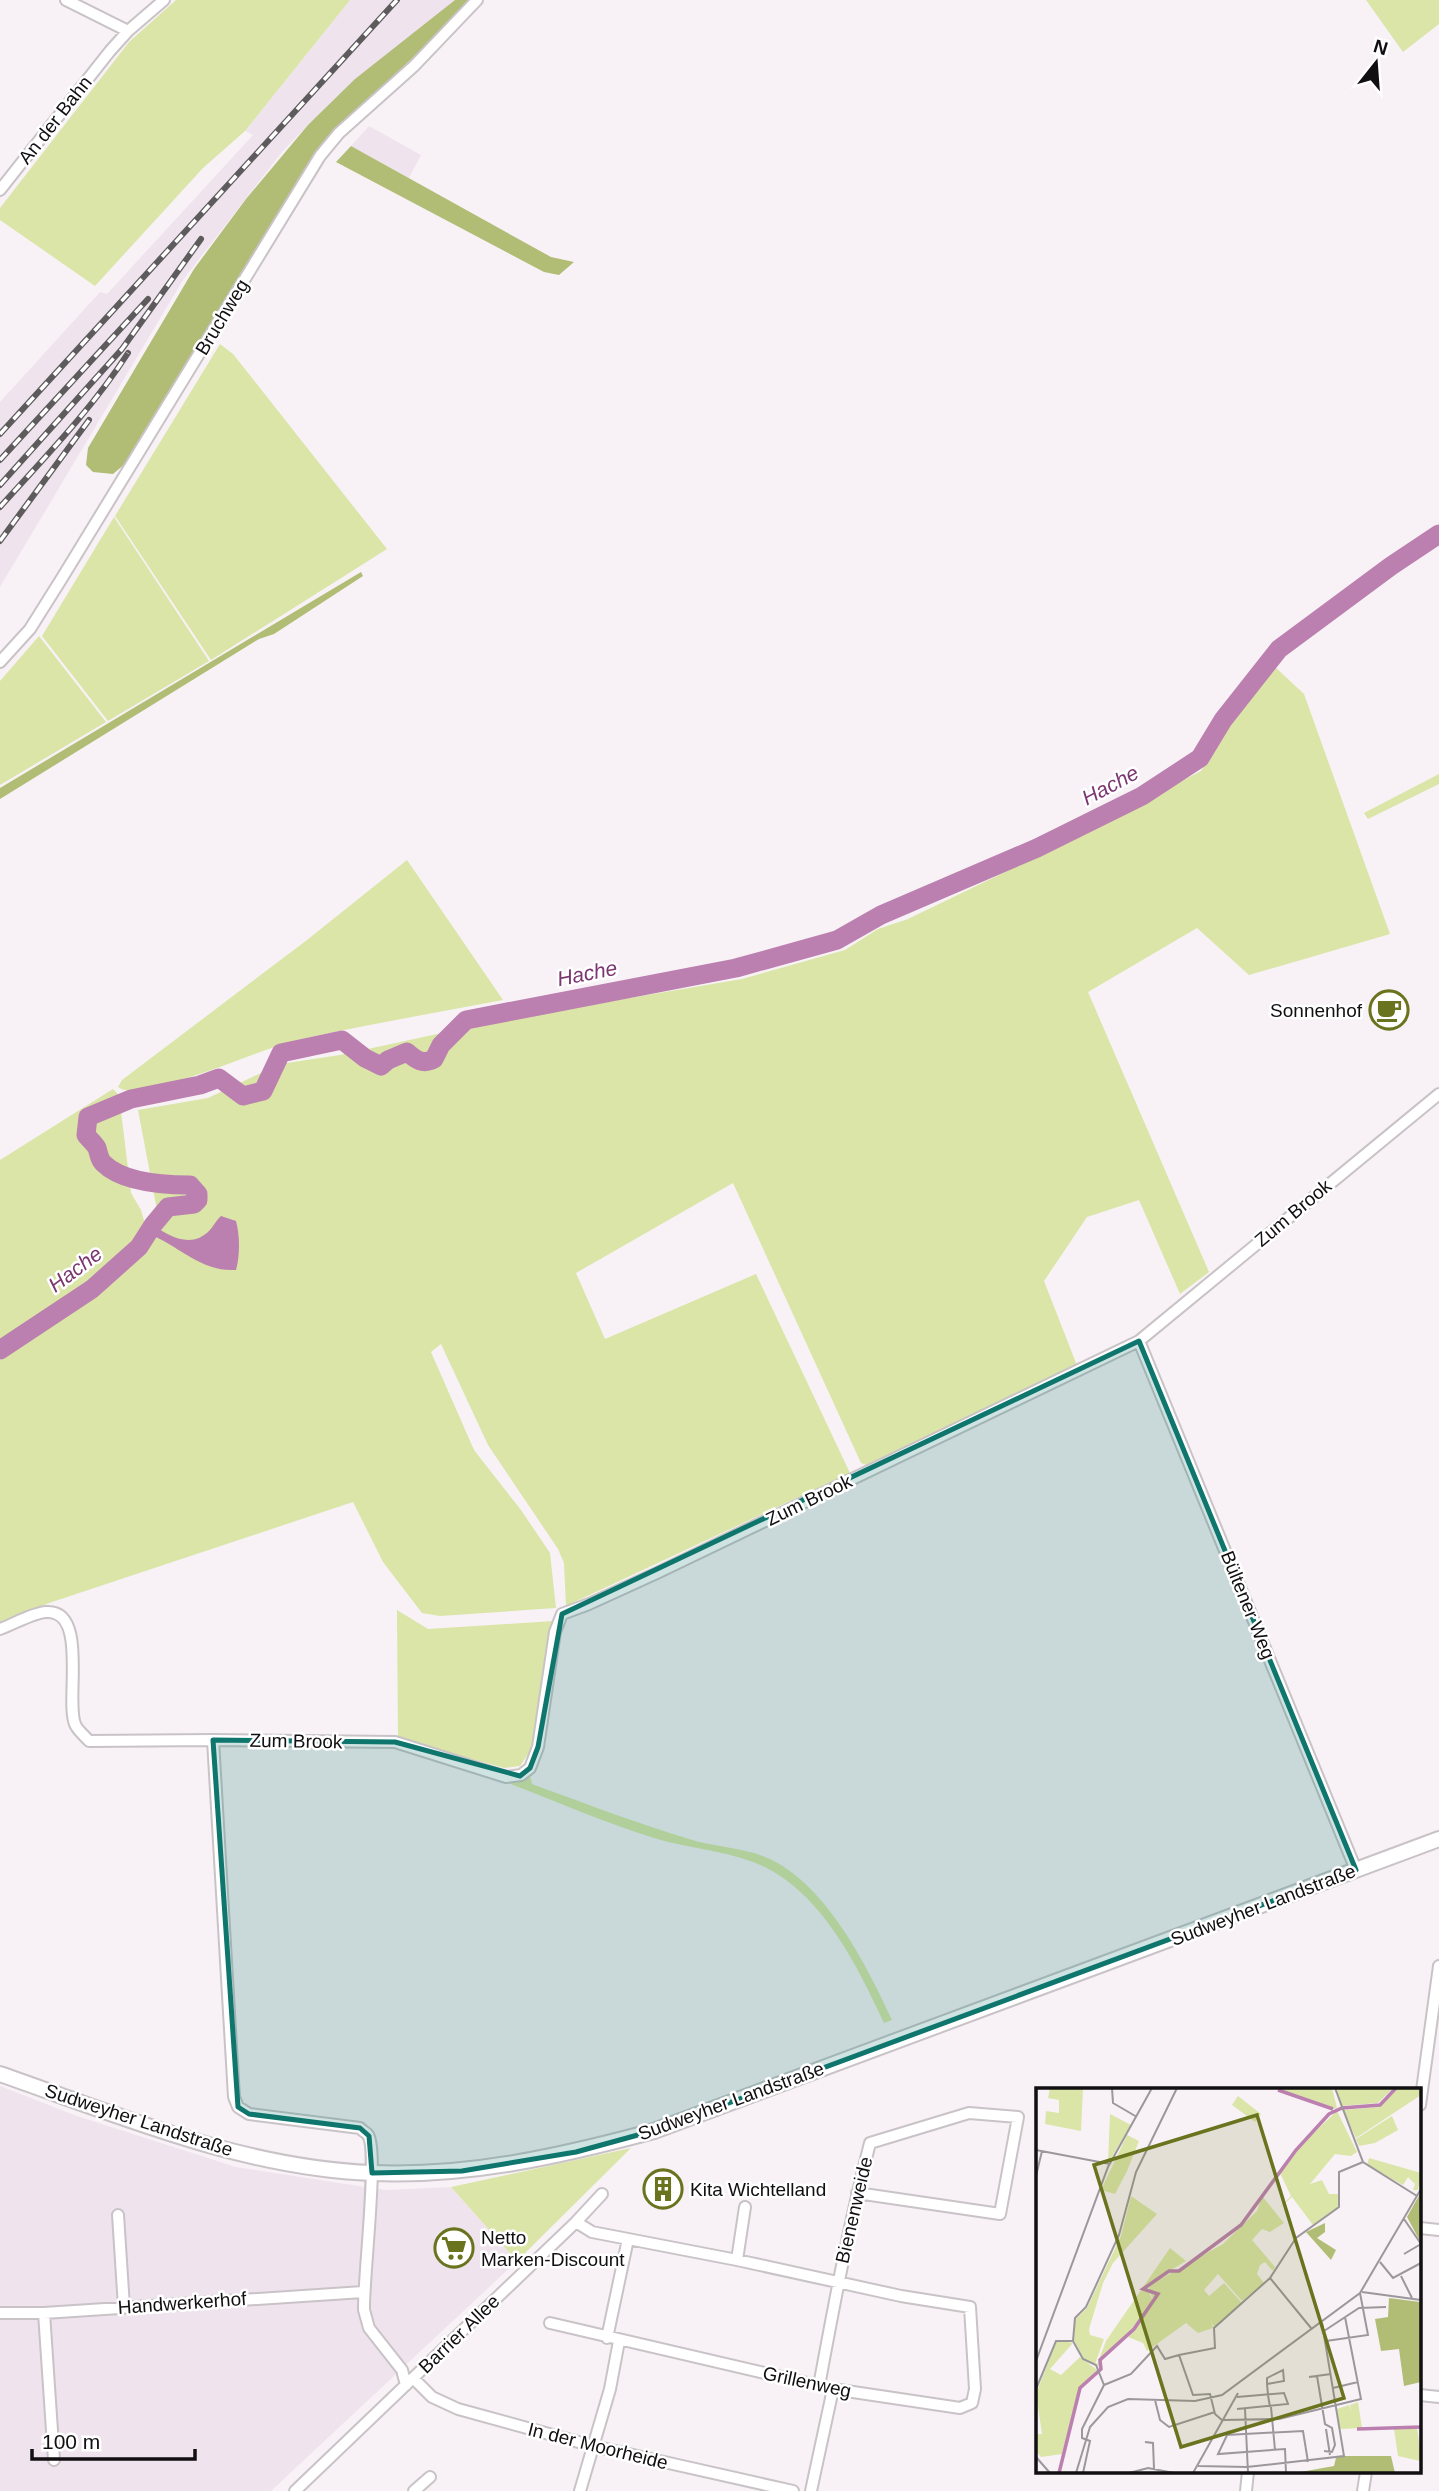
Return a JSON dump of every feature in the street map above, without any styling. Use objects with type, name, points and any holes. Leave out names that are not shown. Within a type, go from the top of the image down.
[{"type":"main road","name":"Sudweyher Landstraße","points":[[0,2074],[150,2128],[216,2147],[308,2167],[372,2174],[461,2171],[517,2164],[576,2152],[654,2131],[1439,1839]]},
{"type":"street","points":[[66,0],[128,31]]},
{"type":"street","name":"An der Bahn","points":[[0,190],[110,51],[128,31],[164,0]]},
{"type":"street","name":"Bruchweg","points":[[0,662],[30,629],[320,156],[339,133],[414,66],[477,0]]},
{"type":"street","name":"Zum Brook","points":[[0,1629],[46,1612],[59,1614],[66,1620],[71,1635],[74,1724],[89,1741],[395,1742],[506,1777],[521,1775],[530,1768],[538,1746],[555,1632],[562,1614],[657,1573],[1139,1341],[1439,1094]]},
{"type":"street","name":"Bültener Weg","points":[[1139,1341],[1356,1870]]},
{"type":"street","points":[[214,1740],[234,2097],[238,2107],[249,2114],[360,2128],[369,2136],[372,2174],[364,2310],[369,2328],[410,2381]]},
{"type":"street","points":[[1422,2092],[1439,1966]]},
{"type":"street","name":"Bienenweide","points":[[819,2386],[838,2283],[857,2193],[870,2143],[969,2113],[1017,2117],[1000,2214],[857,2193]]},
{"type":"street","name":"Barrier Allee","points":[[295,2491],[602,2194]]},
{"type":"street","points":[[737,2260],[745,2207]]},
{"type":"street","points":[[118,2215],[124,2307]]},
{"type":"street","points":[[576,2222],[592,2232],[838,2283]]},
{"type":"street","points":[[580,2491],[610,2389],[613,2339],[628,2239]]},
{"type":"street","name":"Grillenweg","points":[[550,2323],[832,2389],[960,2408],[972,2403],[975,2389],[970,2307],[838,2283]]},
{"type":"street","name":"Handwerkerhof","points":[[0,2312],[44,2313],[363,2292]]},
{"type":"street","points":[[44,2313],[54,2460]]},
{"type":"street","name":"In der Moorheide","points":[[410,2381],[432,2398],[452,2407],[593,2446],[793,2491]]},
{"type":"street","points":[[811,2491],[832,2389]]},
{"type":"street","points":[[414,2491],[429,2477]]},
{"type":"highlighted area","points":[[1139,1341],[1356,1870],[656,2130],[576,2152],[462,2171],[372,2173],[369,2136],[360,2128],[249,2114],[238,2107],[213,1740],[395,1742],[520,1776],[530,1768],[538,1747],[562,1614]]},
{"type":"shaded area","points":[[350,0],[455,0],[308,125],[282,152],[183,280],[0,587],[0,402],[100,292],[107,294],[253,135],[245,131]]},
{"type":"shaded area","points":[[369,126],[421,155],[409,178],[351,146]]},
{"type":"shaded area","points":[[221,1216],[236,1221],[239,1246],[236,1270],[224,1270],[203,1264],[154,1236],[139,1247],[153,1225],[174,1237],[189,1240],[203,1236]]},
{"type":"shaded area","points":[[0,2086],[77,2116],[236,2167],[385,2190],[451,2187],[517,2261],[271,2491],[0,2491]]},
{"type":"green space","points":[[176,0],[350,0],[245,131],[203,168],[95,286],[0,220],[0,208],[129,42]]},
{"type":"green space","points":[[455,0],[474,0],[337,129],[319,150],[126,463],[113,474],[93,472],[86,465],[88,448],[194,269],[246,199],[308,125],[355,79]]},
{"type":"green space","points":[[1366,0],[1439,0],[1439,24],[1403,52]]},
{"type":"green space","points":[[351,146],[551,257],[574,262],[559,275],[544,272],[336,162]]},
{"type":"green space","points":[[220,344],[233,354],[387,549],[211,660],[115,516]]},
{"type":"green space","points":[[114,517],[209,661],[108,721],[42,636]]},
{"type":"green space","points":[[361,572],[363,576],[274,634],[259,639],[0,799],[0,788]]},
{"type":"green space","points":[[39,636],[106,722],[0,785],[0,681]]},
{"type":"green space","points":[[1274,666],[1304,694],[1390,934],[1249,975],[1197,928],[1088,992],[1209,1272],[1180,1294],[1139,1200],[1087,1217],[1044,1281],[1078,1368],[866,1465],[861,1463],[733,1183],[576,1273],[605,1339],[756,1274],[850,1473],[566,1606],[564,1563],[558,1549],[488,1445],[441,1344],[431,1352],[474,1450],[521,1510],[550,1553],[556,1608],[440,1616],[422,1613],[383,1562],[353,1502],[49,1603],[0,1623],[0,1360],[96,1294],[142,1253],[160,1226],[138,1110],[208,1098],[280,1064],[340,1055],[511,1018],[742,979],[845,950],[878,929],[908,919],[1036,857],[1201,771],[1227,725]]},
{"type":"green space","points":[[1439,774],[1439,784],[1368,819],[1364,813]]},
{"type":"green space","points":[[407,860],[503,1000],[302,1039],[152,1088],[126,1090],[118,1087],[122,1080],[307,940]]},
{"type":"green space","points":[[113,1089],[119,1095],[131,1193],[141,1210],[144,1232],[137,1244],[86,1285],[0,1339],[0,1160]]},
{"type":"green space","points":[[397,1610],[428,1629],[553,1621],[531,1750],[520,1766],[504,1768],[398,1738]]},
{"type":"green space","points":[[530,1776],[532,1784],[610,1813],[700,1842],[762,1856],[792,1873],[811,1889],[844,1930],[871,1976],[892,2020],[884,2023],[848,1952],[833,1929],[797,1889],[776,1874],[741,1858],[635,1832],[500,1780],[516,1781]]},
{"type":"green space","points":[[631,2148],[517,2261],[451,2187]]},
{"type":"waterway","name":"Hache","points":[[0,1350],[92,1289],[139,1247],[168,1207],[194,1204],[198,1200],[198,1194],[190,1185],[145,1182],[111,1170],[86,1135],[88,1117],[131,1099],[200,1085],[219,1078],[243,1096],[263,1091],[281,1053],[342,1040],[365,1058],[381,1066],[407,1052],[426,1062],[434,1059],[441,1045],[466,1020],[736,968],[837,940],[881,915],[1037,848],[1142,796],[1200,758],[1223,720],[1279,649],[1439,534]]},
{"type":"railway","points":[[0,434],[397,0]]},
{"type":"railway","points":[[0,485],[122,349],[201,239]]},
{"type":"railway","points":[[0,460],[148,299]]},
{"type":"railway","points":[[0,507],[84,413],[128,353]]},
{"type":"railway","points":[[0,541],[89,420]]},
{"type":"place","name":"Sonnenhof","points":[[1389,1010]]},
{"type":"place","name":"Kita Wichtelland","points":[[663,2189]]},
{"type":"place","name":"Netto Marken-Discount","points":[[454,2248]]}]
